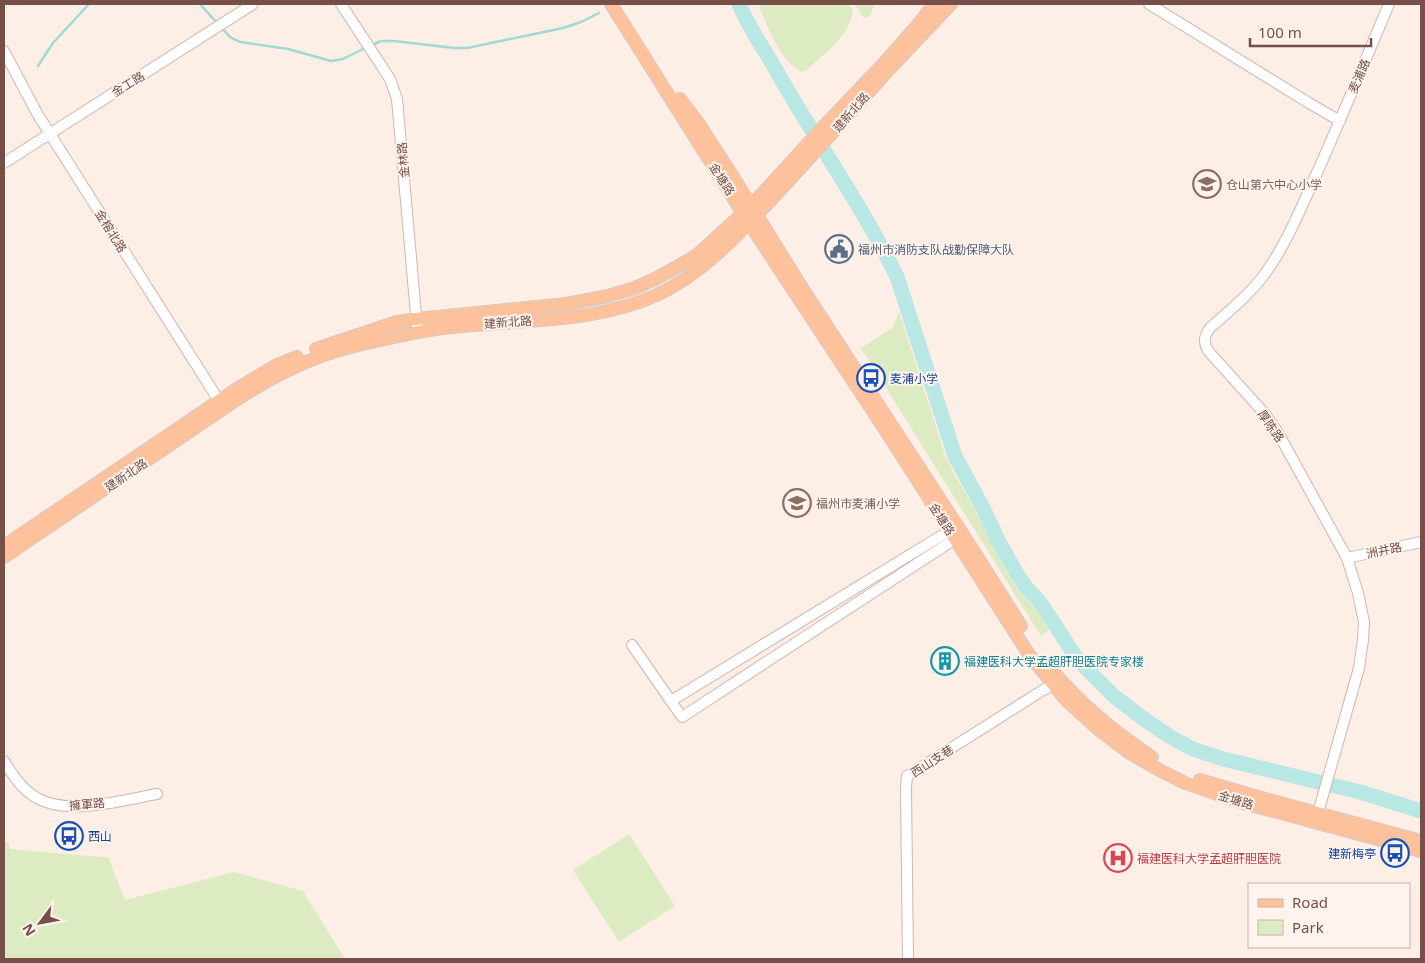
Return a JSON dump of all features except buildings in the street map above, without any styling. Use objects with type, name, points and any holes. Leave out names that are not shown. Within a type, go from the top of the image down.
[{"type":"main road","name":"金塘路","points":[[611,4],[750,214],[1030,656],[1056,682],[1106,724],[1141,750],[1188,775],[1214,784],[1421,841]]},
{"type":"main road","name":"金塘路","points":[[620,4],[682,103],[699,124],[750,214],[804,291],[973,550],[1066,700],[1114,742],[1146,763],[1185,783],[1240,802],[1421,851]]},
{"type":"main road","name":"建新北路","points":[[4,546],[221,404],[312,360],[351,347],[417,332],[452,327],[570,318],[602,312],[642,301],[667,289],[696,271],[725,248],[750,214],[828,130],[934,4]]},
{"type":"main road","name":"建新北路","points":[[828,130],[876,84],[951,4]]},
{"type":"main road","name":"建新北路","points":[[4,557],[277,365],[325,346],[397,322],[566,304],[628,291],[660,277],[696,255],[750,214]]},
{"type":"street","name":"金工路","points":[[4,164],[253,4]]},
{"type":"street","name":"金林路","points":[[341,4],[390,79],[397,98],[417,332]]},
{"type":"street","points":[[1149,4],[1309,104],[1340,121]]},
{"type":"street","name":"麦浦路","points":[[1340,121],[1389,4]]},
{"type":"street","name":"金榕北路","points":[[4,50],[25,93],[50,134],[221,404]]},
{"type":"street","name":"厚陈路","points":[[1318,813],[1362,654],[1364,622],[1354,576],[1347,558],[1272,423],[1210,353],[1204,341],[1210,328],[1262,277],[1282,248],[1291,232],[1340,121]]},
{"type":"street","points":[[671,701],[952,535]]},
{"type":"street","points":[[632,645],[682,718],[952,535]]},
{"type":"street","name":"洲井路","points":[[1347,558],[1421,542]]},
{"type":"street","name":"西山支巷","points":[[908,959],[907,776],[1056,682]]},
{"type":"street","name":"擁軍路","points":[[4,761],[23,788],[36,798],[61,806],[72,808],[88,806],[157,794]]},
{"type":"green space","points":[[758,4],[849,4],[853,11],[841,37],[807,70],[802,72],[787,60],[775,42]]},
{"type":"green space","points":[[855,4],[875,4],[869,17],[866,18],[862,16]]},
{"type":"green space","points":[[899,312],[945,455],[1009,577],[1038,612],[1049,630],[1041,636],[861,348],[893,327]]},
{"type":"green space","points":[[629,834],[675,906],[619,942],[573,870]]},
{"type":"green space","points":[[8,842],[10,849],[108,857],[125,900],[234,872],[303,891],[345,959],[4,959],[4,843]]},
{"type":"waterway","points":[[38,66],[53,43],[89,4]]},
{"type":"waterway","points":[[200,4],[217,23]]},
{"type":"waterway","points":[[739,4],[771,62],[888,258],[897,277],[955,456],[1017,574],[1040,602],[1076,657],[1115,697],[1169,736],[1193,749],[1223,759],[1360,792],[1421,811]]},
{"type":"waterway","points":[[372,45],[381,41],[394,41],[467,48],[563,28],[599,13]]},
{"type":"waterway","points":[[221,27],[230,37],[240,42],[288,49],[331,61],[343,59],[367,47]]},
{"type":"place","name":"仓山第六中心小学","points":[[1207,184]]},
{"type":"place","name":"福州市消防支队战勤保障大队","points":[[839,249]]},
{"type":"place","name":"麦浦小学","points":[[871,378]]},
{"type":"place","name":"福州市麦浦小学","points":[[797,503]]},
{"type":"place","name":"福建医科大学孟超肝胆医院专家楼","points":[[945,661]]},
{"type":"place","name":"西山","points":[[69,836]]},
{"type":"place","name":"建新梅亭","points":[[1395,853]]},
{"type":"place","name":"福建医科大学孟超肝胆医院","points":[[1118,858]]}]
